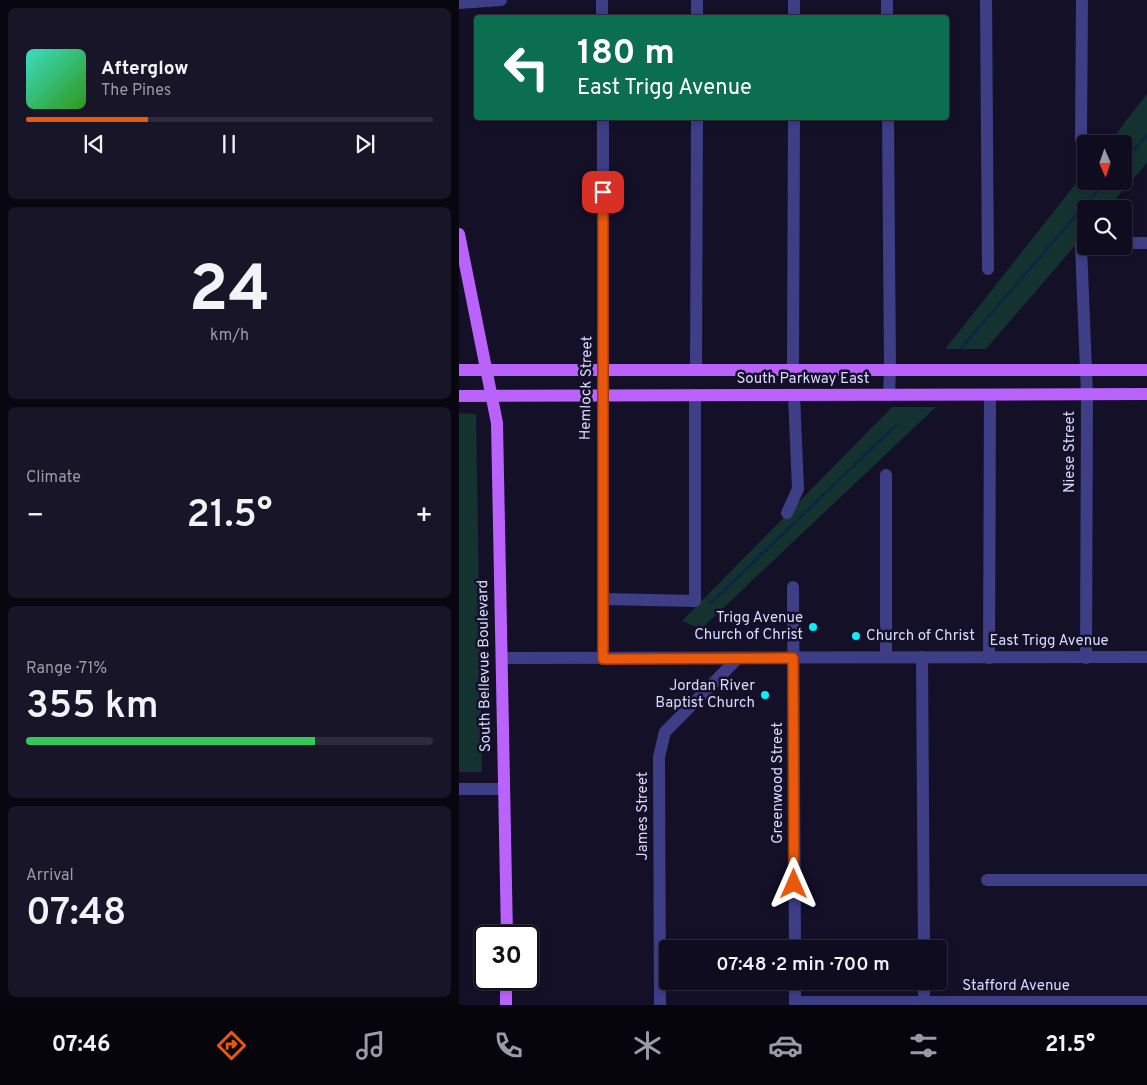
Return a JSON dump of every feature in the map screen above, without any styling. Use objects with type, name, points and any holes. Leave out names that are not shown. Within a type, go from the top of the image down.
[{"type":"main road","name":"South Bellevue Boulevard","points":[[459,237],[497,423],[507,925]]},
{"type":"main road","name":"South Parkway East","points":[[459,370],[1147,370]]},
{"type":"main road","name":"South Parkway East","points":[[459,396],[1147,394]]},
{"type":"main road","points":[[506,990],[506,1005]]},
{"type":"street","points":[[459,3],[501,0]]},
{"type":"street","points":[[602,0],[603,15]]},
{"type":"street","points":[[697,0],[697,15]]},
{"type":"street","points":[[794,0],[794,15]]},
{"type":"street","points":[[887,0],[887,15]]},
{"type":"street","points":[[986,0],[988,269]]},
{"type":"street","points":[[1081,135],[1082,0]]},
{"type":"street","name":"Hemlock Street","points":[[603,120],[603,659]]},
{"type":"street","points":[[696,370],[697,120]]},
{"type":"street","points":[[793,370],[794,120]]},
{"type":"street","points":[[888,120],[889,395]]},
{"type":"street","points":[[1132,243],[1147,243]]},
{"type":"street","name":"Niese Street","points":[[1083,255],[1087,395],[1086,658]]},
{"type":"street","points":[[787,513],[798,489],[794,395]]},
{"type":"street","points":[[989,658],[990,395]]},
{"type":"street","points":[[603,600],[695,601],[695,396]]},
{"type":"street","points":[[886,475],[886,657]]},
{"type":"street","name":"Greenwood Street","points":[[793,587],[795,940]]},
{"type":"street","points":[[922,657],[924,940]]},
{"type":"street","name":"East Trigg Avenue","points":[[502,658],[1147,657]]},
{"type":"street","name":"James Street","points":[[660,1005],[659,757],[665,732],[738,658]]},
{"type":"street","points":[[459,788],[503,789]]},
{"type":"street","points":[[987,880],[1147,880]]},
{"type":"street","points":[[795,990],[795,1004]]},
{"type":"street","points":[[924,990],[924,1004]]},
{"type":"street","name":"Stafford Avenue","points":[[795,1004],[1147,1002]]},
{"type":"green space","points":[[1147,94],[1147,163],[1132,180],[1132,135],[1115,135]]},
{"type":"green space","points":[[1077,182],[1077,190],[1124,190],[1115,200],[1077,200],[1077,243],[986,349],[945,349]]},
{"type":"green space","points":[[892,407],[936,407],[701,629],[682,621]]},
{"type":"green space","points":[[459,413],[476,414],[482,772],[459,772]]},
{"type":"waterway","points":[[1132,152],[1148,134]]},
{"type":"waterway","points":[[961,348],[1098,190]]},
{"type":"waterway","points":[[710,604],[896,425]]},
{"type":"place","name":"Trigg Avenue Church of Christ","points":[[813,627]]},
{"type":"place","name":"Church of Christ","points":[[856,636]]},
{"type":"place","name":"Jordan River Baptist Church","points":[[765,695]]},
{"type":"route","points":[[603,192],[603,659],[793,658],[794,884]]}]
